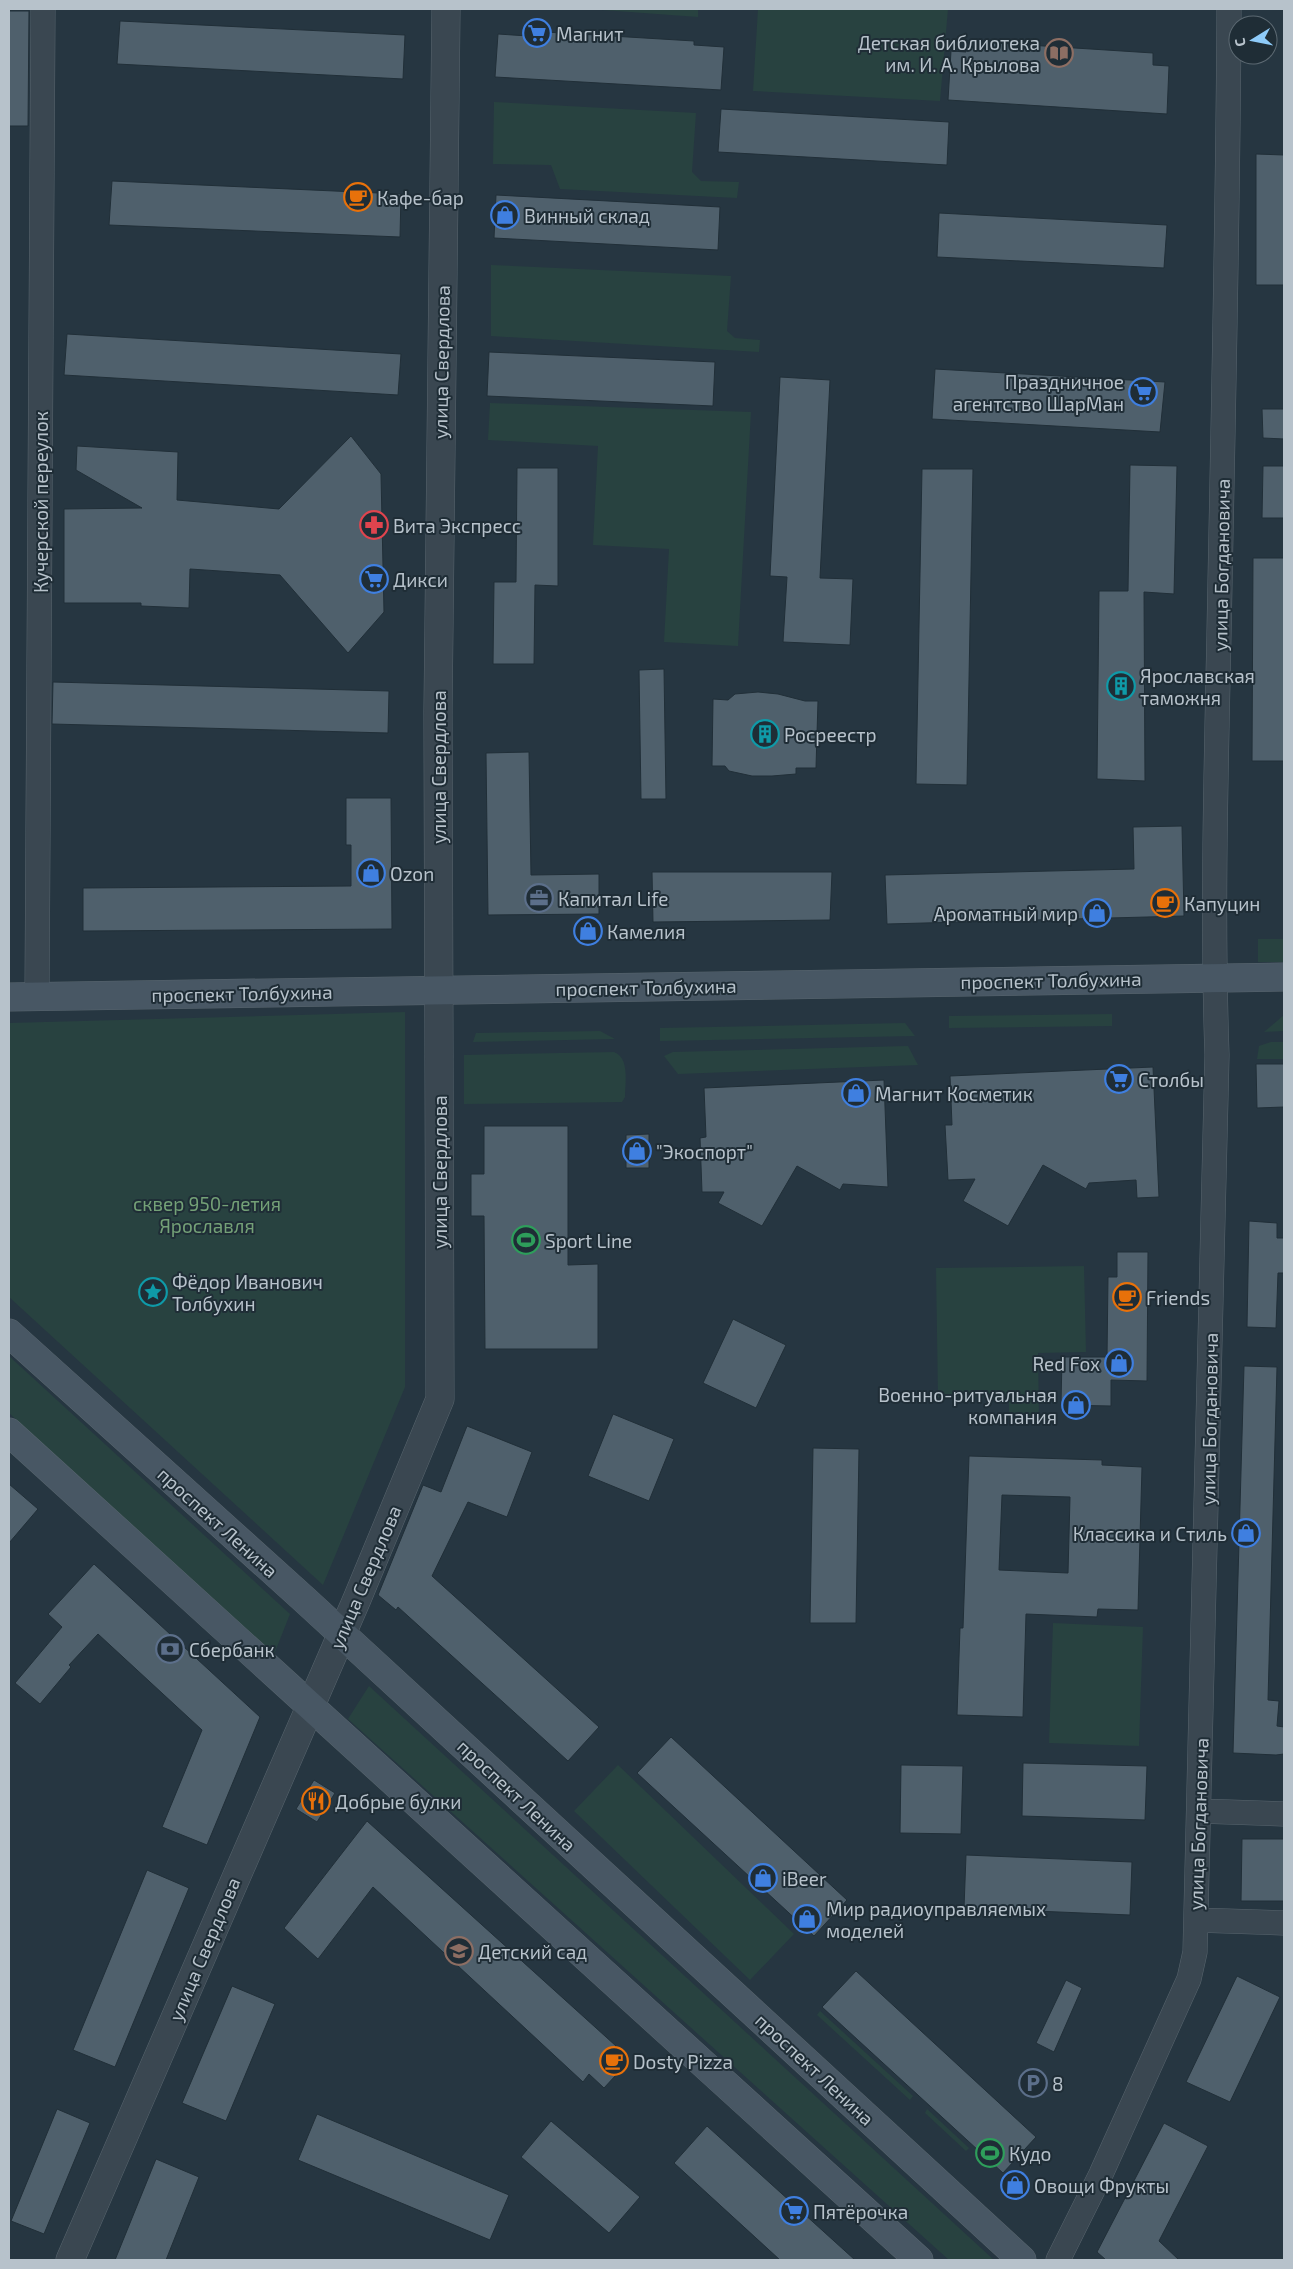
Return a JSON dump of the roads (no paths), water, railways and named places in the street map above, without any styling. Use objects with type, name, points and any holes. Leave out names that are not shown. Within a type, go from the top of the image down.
[{"type":"main road","name":"проспект Толбухина","points":[[9,997],[1284,977]]},
{"type":"main road","name":"проспект Ленина","points":[[9,1333],[341,1634],[1022,2260]]},
{"type":"main road","points":[[9,1432],[309,1707],[676,2036],[919,2260]]},
{"type":"street","name":"Кучерской переулок","points":[[37,996],[43,9]]},
{"type":"street","name":"улица Свердлова","points":[[70,2260],[341,1634],[440,1399],[438,712],[446,9]]},
{"type":"street","name":"улица Богдановича","points":[[1058,2260],[1101,2174],[1189,1979],[1194,1952],[1218,1054],[1215,978],[1216,780],[1229,153],[1229,9]]},
{"type":"street","points":[[1199,1812],[1284,1814]]},
{"type":"street","points":[[1196,1920],[1284,1923]]},
{"type":"place","name":"Магнит","points":[[537,33]]},
{"type":"place","name":"Детская библиотека им. И. А. Крылова","points":[[1059,53]]},
{"type":"place","name":"Кафе-бар","points":[[358,197]]},
{"type":"place","name":"Винный склад","points":[[505,215]]},
{"type":"place","name":"Праздничное агентство ШарМан","points":[[1143,392]]},
{"type":"place","name":"Вита Экспресс","points":[[374,525]]},
{"type":"place","name":"Дикси","points":[[374,579]]},
{"type":"place","name":"Ярославская таможня","points":[[1121,686]]},
{"type":"place","name":"Росреестр","points":[[765,734]]},
{"type":"place","name":"Ozon","points":[[371,873]]},
{"type":"place","name":"Капитал Life","points":[[539,898]]},
{"type":"place","name":"Капуцин","points":[[1165,903]]},
{"type":"place","name":"Ароматный мир","points":[[1097,913]]},
{"type":"place","name":"Камелия","points":[[588,931]]},
{"type":"place","name":"Столбы","points":[[1119,1079]]},
{"type":"place","name":"Магнит Косметик","points":[[856,1093]]},
{"type":"place","name":"\"Экоспорт\"","points":[[637,1151]]},
{"type":"place","name":"Sport Line","points":[[526,1240]]},
{"type":"place","name":"Фёдор Иванович Толбухин","points":[[153,1292]]},
{"type":"place","name":"Friends","points":[[1127,1297]]},
{"type":"place","name":"Red Fox","points":[[1119,1363]]},
{"type":"place","name":"Военно-ритуальная компания","points":[[1076,1405]]},
{"type":"place","name":"Классика и Стиль","points":[[1246,1533]]},
{"type":"place","name":"Сбербанк","points":[[170,1649]]},
{"type":"place","name":"Добрые булки","points":[[316,1801]]},
{"type":"place","name":"iBeer","points":[[763,1878]]},
{"type":"place","name":"Мир радиоуправляемых моделей","points":[[807,1919]]},
{"type":"place","name":"Детский сад","points":[[459,1951]]},
{"type":"place","name":"Dosty Pizza","points":[[614,2061]]},
{"type":"place","name":"8","points":[[1033,2083]]},
{"type":"place","name":"Кудо","points":[[990,2153]]},
{"type":"place","name":"Овощи Фрукты","points":[[1015,2185]]},
{"type":"place","name":"Пятёрочка","points":[[794,2211]]},
{"type":"park label","name":"сквер 950-летия Ярославля","points":[[207,1214]]}]
